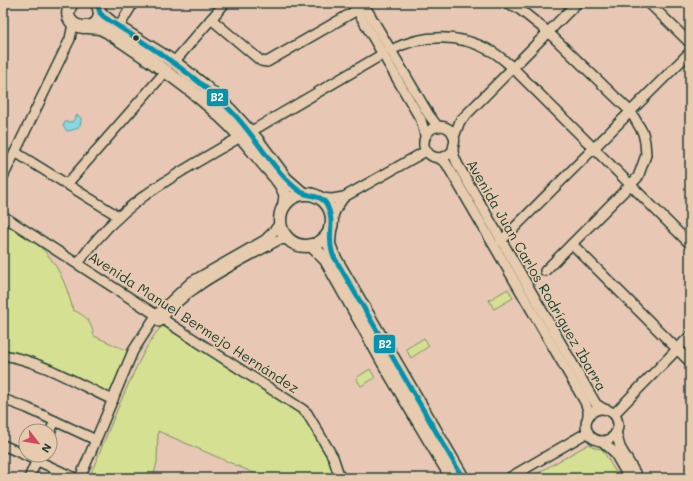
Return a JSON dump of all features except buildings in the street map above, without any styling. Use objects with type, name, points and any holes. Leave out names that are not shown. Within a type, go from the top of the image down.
[{"type":"main road","points":[[59,3],[77,19],[108,32],[170,66]]},
{"type":"main road","points":[[77,19],[95,24],[98,8]]},
{"type":"main road","points":[[98,8],[118,27],[170,66],[218,98],[246,134],[286,179],[302,193]]},
{"type":"main road","points":[[246,134],[285,194],[284,206]]},
{"type":"main road","points":[[331,223],[326,236],[319,242],[303,246],[288,239],[284,235],[280,223],[280,214],[290,198],[302,193],[311,194],[320,198],[330,210],[331,223],[329,244],[332,255],[463,478]]},
{"type":"main road","points":[[311,245],[326,260],[400,391],[452,478]]},
{"type":"street","points":[[118,27],[133,3]]},
{"type":"street","points":[[67,184],[225,3]]},
{"type":"street","points":[[507,3],[518,8],[548,32],[631,112],[643,132],[646,155],[638,177],[545,271]]},
{"type":"street","points":[[460,121],[429,130],[423,141],[429,155],[439,158],[449,155],[453,150],[454,137],[460,121],[577,3]]},
{"type":"street","points":[[649,3],[690,43]]},
{"type":"street","points":[[211,19],[261,61],[268,62],[362,5],[421,120],[425,135]]},
{"type":"street","points":[[3,177],[70,39],[77,19]]},
{"type":"street","points":[[78,264],[101,233],[118,216],[148,191],[387,52],[403,44],[420,39],[438,37],[472,42],[492,51],[513,68],[690,244]]},
{"type":"street","points":[[387,52],[429,115],[440,127],[448,129],[454,137]]},
{"type":"street","points":[[502,241],[690,52]]},
{"type":"street","name":"Avenida Juan Carlos Rodríguez Ibarra","points":[[453,150],[458,165],[596,404],[604,409]]},
{"type":"street","points":[[320,198],[332,199],[344,197],[426,151]]},
{"type":"street","points":[[15,152],[118,216]]},
{"type":"street","name":"Avenida Juan Carlos Rodríguez Ibarra","points":[[439,158],[446,163],[581,395],[588,410],[588,417]]},
{"type":"street","points":[[331,223],[337,207],[344,197]]},
{"type":"street","name":"Avenida Manuel Bermejo Hernández","points":[[3,216],[302,409],[307,413],[333,457],[340,478]]},
{"type":"street","points":[[80,478],[133,351],[160,316],[191,282],[265,240],[274,232],[280,223]]},
{"type":"street","points":[[85,478],[137,356],[160,316],[210,279],[278,240],[288,239]]},
{"type":"street","points":[[572,244],[690,362]]},
{"type":"street","points":[[614,414],[690,336]]},
{"type":"street","points":[[3,355],[19,359],[52,372],[113,400]]},
{"type":"street","points":[[3,399],[96,440]]},
{"type":"street","points":[[629,478],[614,452],[602,441],[594,439],[588,432],[586,423],[588,417],[594,411],[604,409],[614,414],[617,420],[616,432],[620,447],[638,478]]},
{"type":"street","points":[[509,478],[588,432]]},
{"type":"street","points":[[602,441],[612,437],[616,432]]},
{"type":"street","points":[[3,446],[18,451]]},
{"type":"street","points":[[29,478],[36,463]]},
{"type":"street","points":[[47,463],[75,478]]},
{"type":"green space","points":[[3,224],[21,233],[45,251],[60,274],[68,292],[73,310],[81,314],[87,320],[91,326],[94,336],[130,352],[111,396],[3,353]]},
{"type":"green space","points":[[508,289],[513,298],[494,309],[489,300]]},
{"type":"green space","points":[[163,326],[299,411],[311,426],[321,443],[329,460],[334,478],[265,478],[158,431],[157,462],[153,478],[89,478],[134,372],[155,335]]},
{"type":"green space","points":[[424,338],[429,346],[411,358],[406,349]]},
{"type":"green space","points":[[370,369],[375,378],[361,386],[356,378]]},
{"type":"green space","points":[[589,444],[595,448],[602,449],[619,478],[529,478]]},
{"type":"water","points":[[77,115],[81,118],[79,126],[75,129],[67,131],[63,126],[65,122],[72,122]]},
{"type":"transit line","name":"B2","points":[[97,3],[100,13],[104,17],[186,72],[217,97],[239,119],[273,164],[294,186],[304,194],[318,197],[324,201],[330,212],[330,241],[333,255],[463,478]]}]
